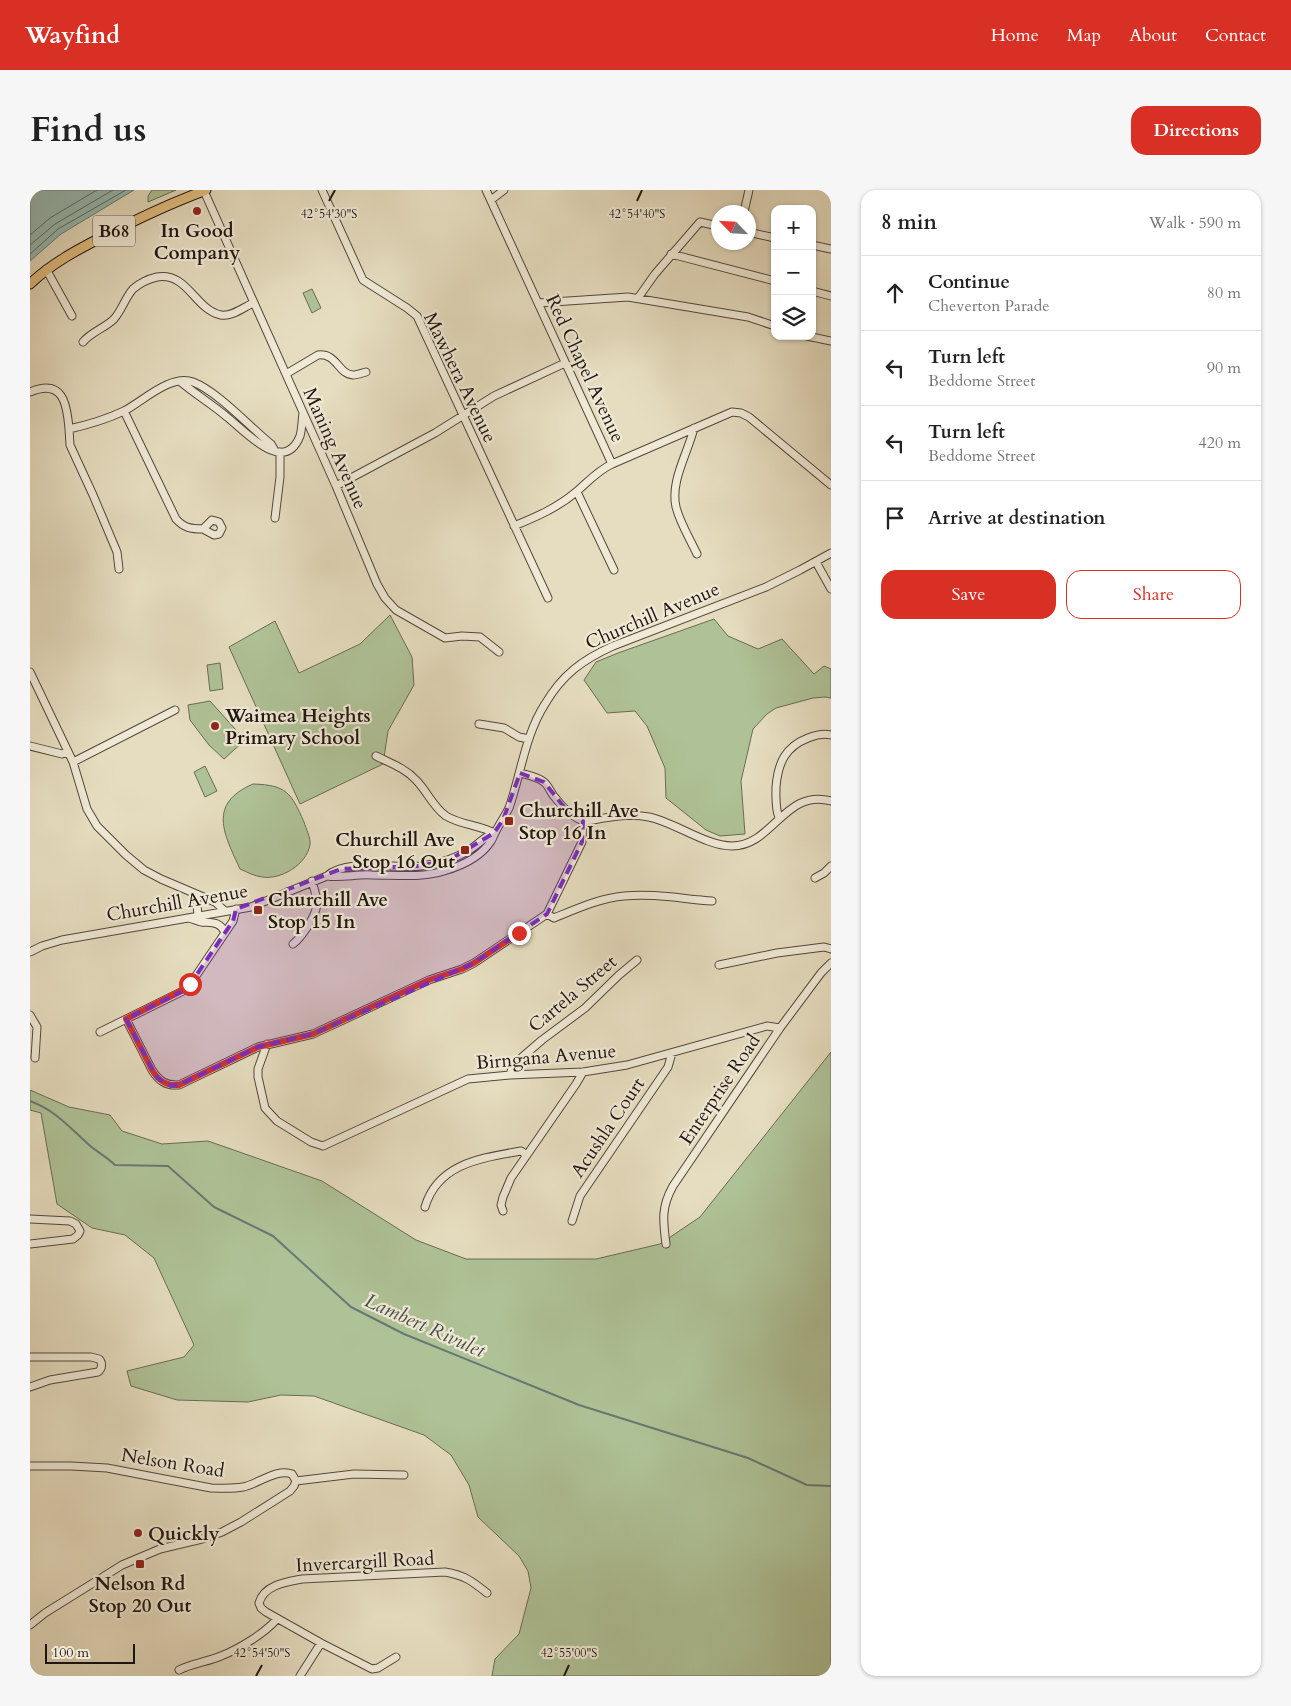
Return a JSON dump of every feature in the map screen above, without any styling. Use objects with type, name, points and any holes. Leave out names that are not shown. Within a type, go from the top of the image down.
[{"type":"main road","name":"B68","points":[[30,284],[46,269],[70,254],[166,206],[205,190]]},
{"type":"street","name":"Maning Avenue","points":[[205,190],[253,303],[336,486],[376,584],[396,610],[445,638],[462,636],[480,638],[499,652]]},
{"type":"street","name":"Mawhera Avenue","points":[[322,190],[363,280],[408,308],[417,316],[548,598]]},
{"type":"street","name":"Red Chapel Avenue","points":[[486,190],[612,464],[728,412],[741,413],[749,417],[831,485]]},
{"type":"street","points":[[491,200],[504,190]]},
{"type":"street","points":[[746,205],[749,190]]},
{"type":"street","points":[[638,298],[671,254],[700,222],[711,224]]},
{"type":"street","points":[[756,234],[771,237]]},
{"type":"street","points":[[816,246],[831,249]]},
{"type":"street","points":[[671,254],[771,280]]},
{"type":"street","points":[[46,269],[72,316]]},
{"type":"street","points":[[83,342],[113,320],[133,290],[143,282],[151,279],[162,277],[180,282],[190,289],[213,312],[222,315],[229,315],[253,303]]},
{"type":"street","points":[[816,292],[831,296]]},
{"type":"street","points":[[538,303],[628,297],[748,317],[771,325]]},
{"type":"street","points":[[816,338],[831,341]]},
{"type":"street","points":[[286,374],[318,355],[324,354],[331,357],[346,373],[354,375],[366,372]]},
{"type":"street","points":[[336,486],[435,434],[494,396],[565,363]]},
{"type":"street","points":[[69,429],[84,426],[124,411],[167,384],[186,381],[194,382],[223,402],[271,444],[277,452],[280,476],[275,518]]},
{"type":"street","points":[[30,392],[45,388],[58,393],[64,399],[67,406],[70,445],[91,489],[114,547],[118,569]]},
{"type":"street","points":[[124,411],[176,518],[181,525],[190,529],[203,529]]},
{"type":"street","points":[[277,452],[287,452],[294,445],[300,434],[303,412]]},
{"type":"street","points":[[694,428],[676,485],[675,496],[676,508],[697,554]]},
{"type":"street","points":[[514,526],[556,507],[577,492],[595,474],[612,464]]},
{"type":"street","points":[[577,492],[614,570]]},
{"type":"street","name":"Churchill Avenue","points":[[30,952],[62,940],[256,905],[327,876],[338,878],[356,874],[422,875],[446,871],[462,864],[484,849],[492,840],[508,809],[529,739],[544,705],[559,683],[579,665],[591,656],[636,637],[766,587],[831,553]]},
{"type":"street","points":[[816,562],[831,589]]},
{"type":"street","points":[[30,672],[73,762],[87,809],[97,826],[144,870],[215,902],[225,911]]},
{"type":"street","points":[[73,762],[174,710]]},
{"type":"street","points":[[479,724],[504,728],[519,737],[529,739]]},
{"type":"street","points":[[779,818],[775,808],[777,777],[779,765],[785,755],[802,740],[821,734],[831,735]]},
{"type":"street","points":[[30,746],[62,754],[68,752]]},
{"type":"street","points":[[376,756],[404,769],[417,781],[434,804],[447,817],[494,833]]},
{"type":"street","points":[[520,773],[544,782],[569,813],[584,821],[636,815],[651,817],[711,841],[731,846],[749,842],[759,837],[796,805],[808,800],[822,799],[831,801]]},
{"type":"street","points":[[126,1019],[157,1078],[171,1086],[179,1085],[258,1047],[313,1034],[429,980],[474,963],[547,914],[582,842],[584,821]]},
{"type":"street","points":[[815,878],[831,866]]},
{"type":"street","points":[[293,944],[302,937],[317,906],[317,898],[312,881]]},
{"type":"street","points":[[196,895],[198,915]]},
{"type":"street","points":[[547,914],[554,918],[604,900],[622,896],[643,895],[712,901]]},
{"type":"street","points":[[100,1032],[187,988],[233,921],[236,909]]},
{"type":"street","points":[[187,917],[200,922],[216,922],[220,924],[225,933]]},
{"type":"street","points":[[719,965],[777,954],[824,947],[831,948]]},
{"type":"street","name":"Cartela Street","points":[[510,1075],[513,1065],[542,1040],[585,1008],[637,960]]},
{"type":"street","name":"Enterprise Road","points":[[666,1244],[663,1216],[670,1191],[780,1028],[821,973],[831,963]]},
{"type":"street","points":[[30,1016],[37,1027],[36,1058]]},
{"type":"street","name":"Birngana Avenue","points":[[267,1044],[258,1069],[265,1108],[277,1121],[311,1142],[324,1146],[460,1082],[476,1078],[510,1075],[583,1072],[627,1065],[768,1026],[780,1028]]},
{"type":"street","name":"Acushla Court","points":[[572,1221],[580,1196],[668,1067],[672,1053]]},
{"type":"street","points":[[503,1211],[502,1205],[505,1189],[583,1072]]},
{"type":"street","points":[[425,1207],[432,1190],[450,1172],[479,1159],[521,1151],[527,1155]]},
{"type":"street","points":[[30,1219],[70,1222],[76,1224],[80,1230],[76,1237],[70,1240],[30,1244]]},
{"type":"street","points":[[30,1357],[91,1357],[99,1360],[102,1365],[101,1370],[98,1372],[50,1380],[30,1387]]},
{"type":"street","name":"Nelson Road","points":[[30,1466],[107,1468],[211,1488],[226,1489],[245,1487],[284,1472],[292,1474],[296,1481]]},
{"type":"street","points":[[30,1625],[45,1613],[122,1565],[160,1549],[208,1536],[241,1522],[290,1491],[296,1481],[354,1474],[404,1475]]},
{"type":"street","name":"Invercargill Road","points":[[396,1657],[378,1668],[372,1669],[321,1644],[277,1619],[261,1608],[259,1603],[260,1597],[268,1589],[302,1579],[444,1572],[456,1574],[470,1580],[487,1593]]},
{"type":"street","points":[[180,1670],[189,1665],[221,1656],[270,1627],[277,1619]]},
{"type":"street","points":[[300,1676],[321,1644]]},
{"type":"highlighted area","points":[[520,773],[544,782],[569,813],[583,821],[582,842],[547,914],[474,963],[313,1034],[258,1047],[179,1085],[171,1086],[157,1078],[126,1019],[187,989],[233,921],[236,909],[341,869],[419,866],[449,860],[494,833],[503,820]]},
{"type":"green space","points":[[152,190],[176,190],[148,202],[148,196]]},
{"type":"green space","points":[[312,289],[321,308],[312,313],[303,293]]},
{"type":"green space","points":[[390,615],[412,657],[414,685],[388,731],[383,764],[300,804],[229,647],[275,621],[299,673],[360,644]]},
{"type":"green space","points":[[714,619],[728,636],[758,649],[782,639],[814,674],[824,666],[831,669],[831,698],[813,698],[776,708],[767,714],[753,729],[741,781],[745,834],[720,836],[706,830],[666,798],[665,768],[647,726],[635,711],[607,713],[584,680],[596,662]]},
{"type":"green space","points":[[220,663],[223,689],[210,691],[207,665]]},
{"type":"green space","points":[[210,701],[245,740],[224,759],[209,745],[190,720],[188,705]]},
{"type":"green space","points":[[205,766],[217,791],[205,797],[194,772]]},
{"type":"green space","points":[[253,784],[273,786],[286,792],[295,804],[309,836],[310,845],[303,859],[292,870],[277,876],[259,876],[240,869],[225,832],[224,810],[229,801],[239,792]]},
{"type":"green space","points":[[831,1052],[831,1676],[492,1676],[495,1659],[519,1634],[531,1588],[528,1571],[519,1556],[478,1517],[469,1485],[451,1455],[424,1435],[314,1396],[281,1395],[248,1402],[177,1400],[131,1386],[127,1371],[184,1357],[194,1345],[154,1258],[125,1235],[92,1228],[57,1204],[41,1113],[30,1110],[30,1090],[69,1107],[110,1115],[122,1131],[162,1144],[208,1141],[322,1181],[416,1240],[466,1259],[596,1259],[660,1244],[700,1217]]},
{"type":"water","points":[[30,190],[134,190],[61,234],[30,261]]},
{"type":"waterway","name":"Lambert Rivulet","points":[[30,1101],[54,1114],[115,1165],[168,1166],[214,1207],[273,1236],[351,1307],[404,1334],[579,1405],[748,1458],[807,1485],[831,1486]]},
{"type":"place","name":"In Good Company","points":[[197,211]]},
{"type":"place","name":"Waimea Heights Primary School","points":[[215,726]]},
{"type":"place","name":"Churchill Ave Stop 16 In","points":[[509,821]]},
{"type":"place","name":"Churchill Ave Stop 16 Out","points":[[465,850]]},
{"type":"place","name":"Churchill Ave Stop 15 In","points":[[258,910]]},
{"type":"place","name":"Quickly","points":[[138,1533]]},
{"type":"place","name":"Nelson Rd Stop 20 Out","points":[[140,1564]]},
{"type":"route","points":[[190,984],[187,988],[126,1019],[157,1078],[171,1086],[179,1085],[258,1047],[313,1034],[429,980],[462,969],[519,933]]}]
